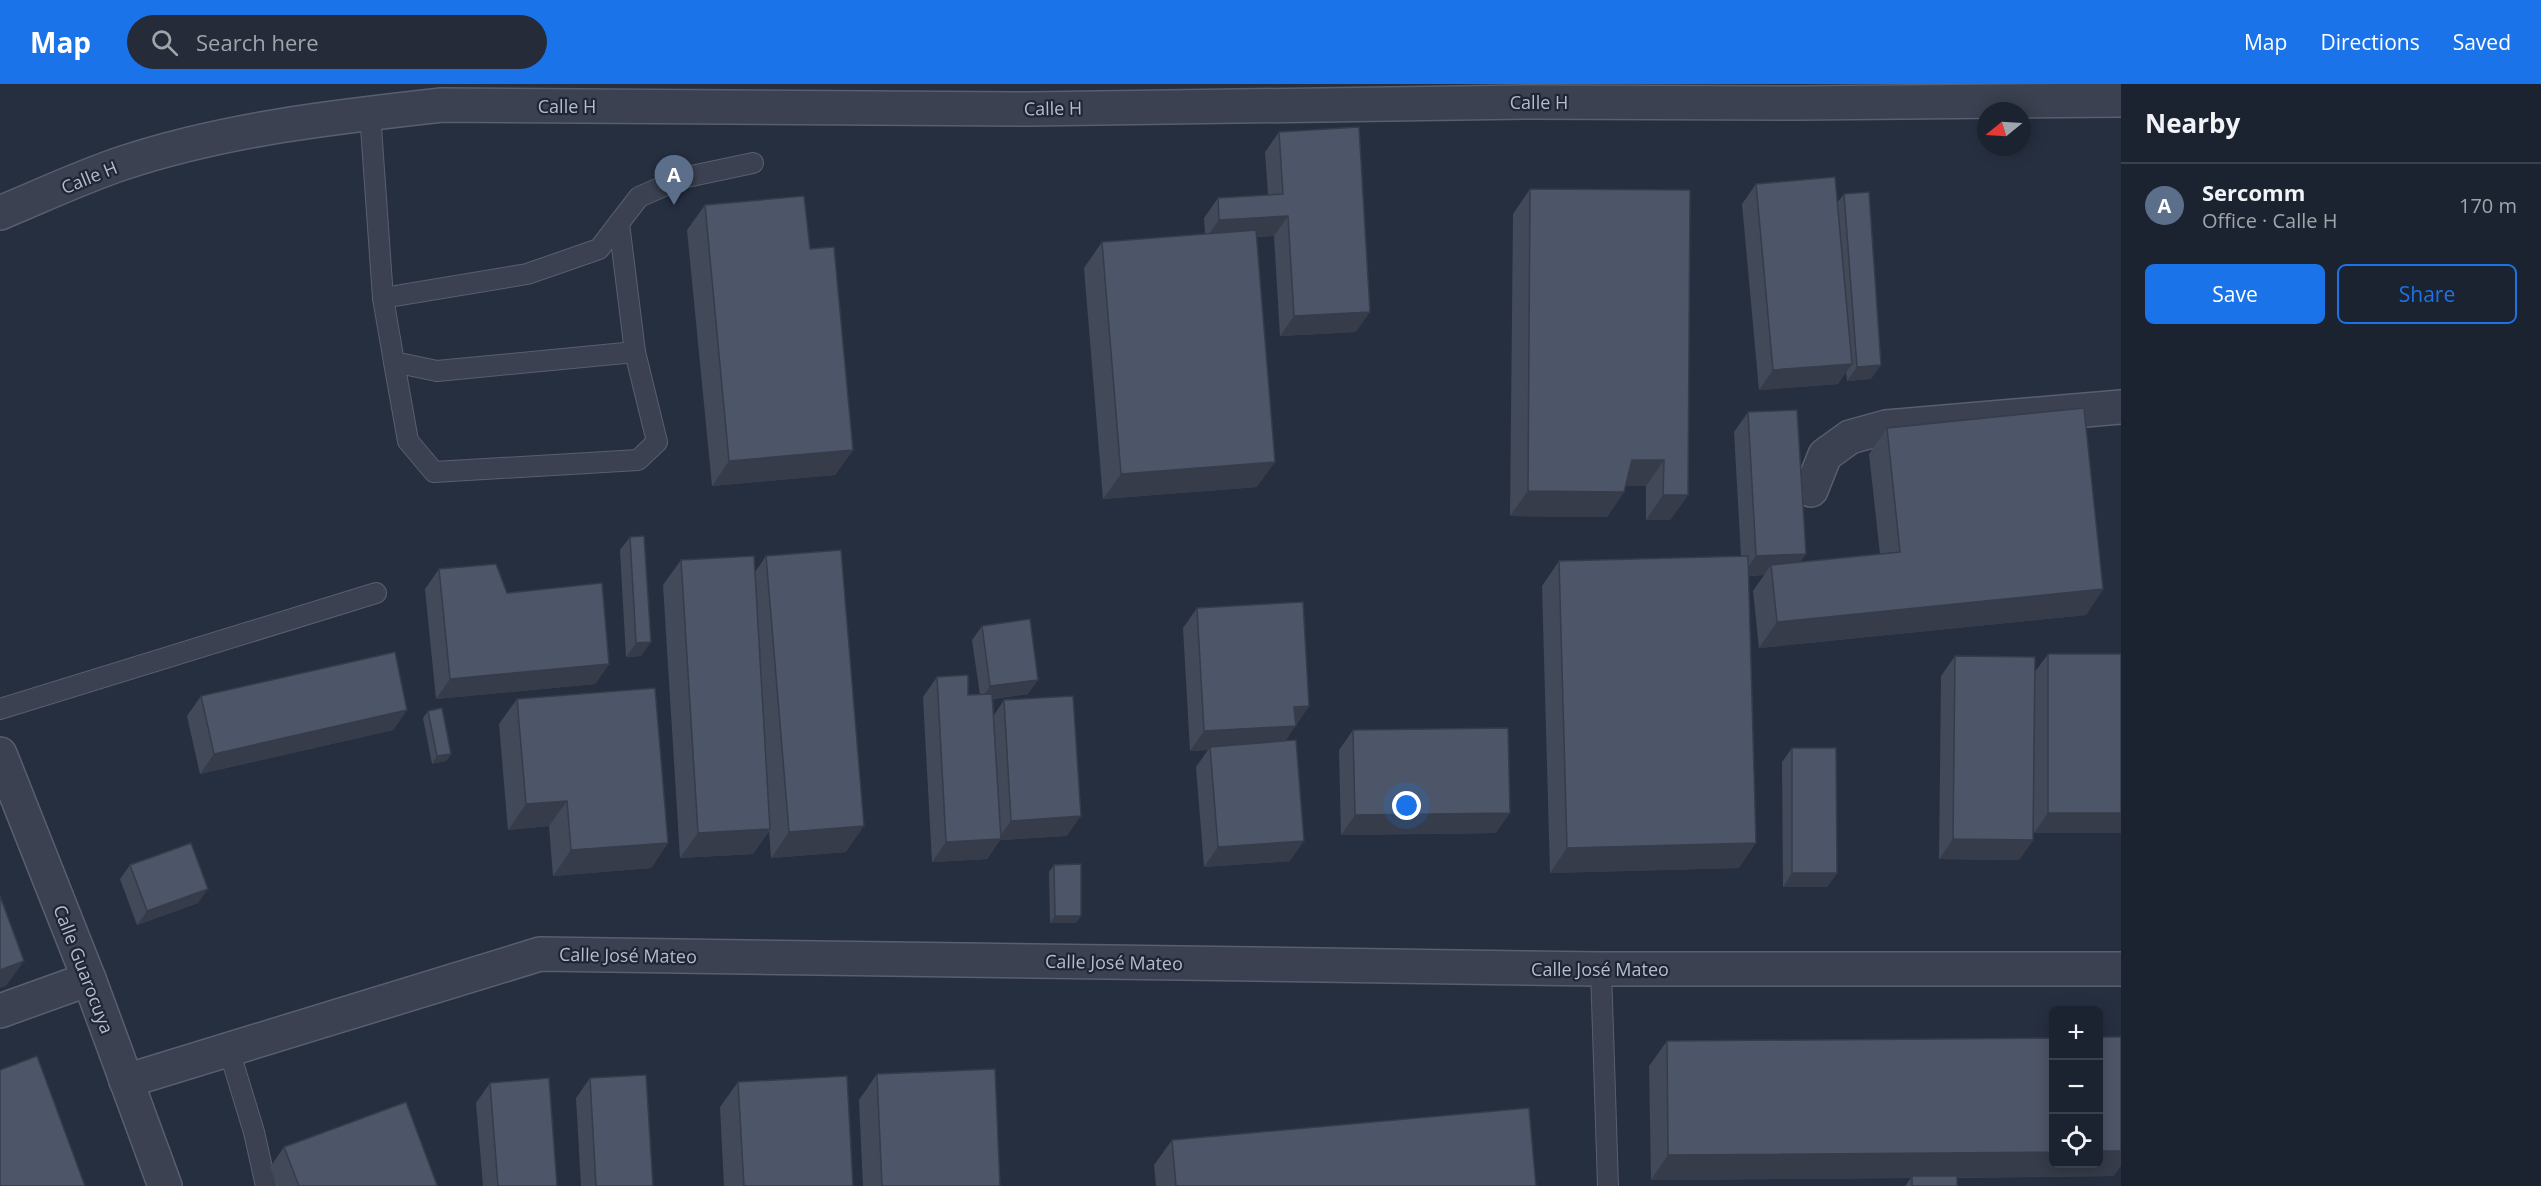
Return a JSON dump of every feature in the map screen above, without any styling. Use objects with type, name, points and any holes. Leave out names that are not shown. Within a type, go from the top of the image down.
[{"type":"street","name":"Calle H","points":[[0,213],[122,163],[231,134],[370,113],[442,105],[1030,109],[1531,102],[2121,100]]},
{"type":"street","points":[[1811,490],[1825,455],[1850,437],[1886,427],[2121,407]]},
{"type":"street","name":"Calle Guarocuya","points":[[0,754],[89,979],[165,1186]]},
{"type":"street","name":"Calle José Mateo","points":[[126,1081],[540,954],[1601,969],[2121,969]]},
{"type":"street","points":[[0,1011],[89,979]]},
{"type":"lane","points":[[370,113],[382,298],[408,441],[434,472],[638,460],[657,442],[635,352],[618,223]]},
{"type":"lane","points":[[382,298],[527,274],[598,249],[639,197],[682,178],[753,163]]},
{"type":"lane","points":[[394,362],[437,371],[635,352]]},
{"type":"lane","points":[[0,709],[375,593]]},
{"type":"lane","points":[[1601,969],[1608,1186]]},
{"type":"lane","points":[[230,1050],[254,1132],[266,1186]]},
{"type":"building","points":[[1359,127],[1370,312],[1294,316],[1288,216],[1219,220],[1218,198],[1283,194],[1279,132]]},
{"type":"building","points":[[1835,177],[1852,364],[1773,370],[1756,184]]},
{"type":"building","points":[[1530,189],[1690,190],[1688,495],[1663,495],[1664,460],[1632,460],[1624,492],[1528,491]]},
{"type":"building","points":[[1869,192],[1881,365],[1857,367],[1844,194]]},
{"type":"building","points":[[804,196],[810,249],[834,247],[853,450],[729,461],[705,205]]},
{"type":"building","points":[[1256,230],[1275,462],[1121,474],[1102,242]]},
{"type":"building","points":[[2084,408],[2103,589],[1777,622],[1771,565],[1900,552],[1887,428]]},
{"type":"building","points":[[1797,410],[1806,554],[1756,556],[1748,412]]},
{"type":"building","points":[[644,536],[651,642],[636,643],[630,537]]},
{"type":"building","points":[[841,550],[864,826],[789,832],[766,556]]},
{"type":"building","points":[[754,556],[770,829],[698,833],[681,560]]},
{"type":"building","points":[[1748,556],[1756,843],[1567,848],[1559,561]]},
{"type":"building","points":[[496,564],[507,593],[602,583],[609,664],[450,679],[439,569]]},
{"type":"building","points":[[1303,602],[1309,706],[1294,707],[1296,726],[1204,731],[1197,608]]},
{"type":"building","points":[[1030,619],[1038,680],[990,686],[982,626]]},
{"type":"building","points":[[395,652],[407,710],[214,754],[201,696]]},
{"type":"building","points":[[2048,654],[2121,654],[2121,813],[2048,813]]},
{"type":"building","points":[[1955,656],[2035,657],[2033,840],[1953,839]]},
{"type":"building","points":[[968,675],[968,695],[992,694],[1001,839],[946,842],[937,677]]},
{"type":"building","points":[[655,688],[668,843],[571,850],[567,801],[526,804],[517,699]]},
{"type":"building","points":[[1073,696],[1081,816],[1011,821],[1004,700]]},
{"type":"building","points":[[442,708],[451,754],[437,756],[428,711]]},
{"type":"building","points":[[1508,728],[1510,813],[1355,815],[1353,730]]},
{"type":"building","points":[[1296,740],[1304,841],[1218,847],[1210,747]]},
{"type":"building","points":[[1792,748],[1836,748],[1837,873],[1792,873]]},
{"type":"building","points":[[191,843],[208,889],[147,911],[130,865]]},
{"type":"building","points":[[1081,864],[1081,916],[1055,916],[1054,865]]},
{"type":"building","points":[[0,896],[24,961],[0,970]]},
{"type":"building","points":[[2103,1037],[2121,1037],[2121,1151],[2103,1151]]},
{"type":"building","points":[[2049,1038],[2049,1152],[1668,1155],[1667,1041]]},
{"type":"building","points":[[37,1056],[85,1186],[0,1186],[0,1070]]},
{"type":"building","points":[[995,1069],[1000,1186],[882,1186],[877,1074]]},
{"type":"building","points":[[646,1075],[653,1186],[596,1186],[590,1078]]},
{"type":"building","points":[[847,1076],[853,1186],[744,1186],[738,1082]]},
{"type":"building","points":[[549,1078],[557,1186],[498,1186],[490,1083]]},
{"type":"building","points":[[406,1102],[437,1185],[299,1186],[284,1147]]},
{"type":"building","points":[[1529,1108],[1536,1186],[1176,1186],[1172,1140]]},
{"type":"building","points":[[1912,1176],[1957,1176],[1957,1186],[1912,1186]]},
{"type":"place","name":"Sercomm","points":[[674,205]]}]
